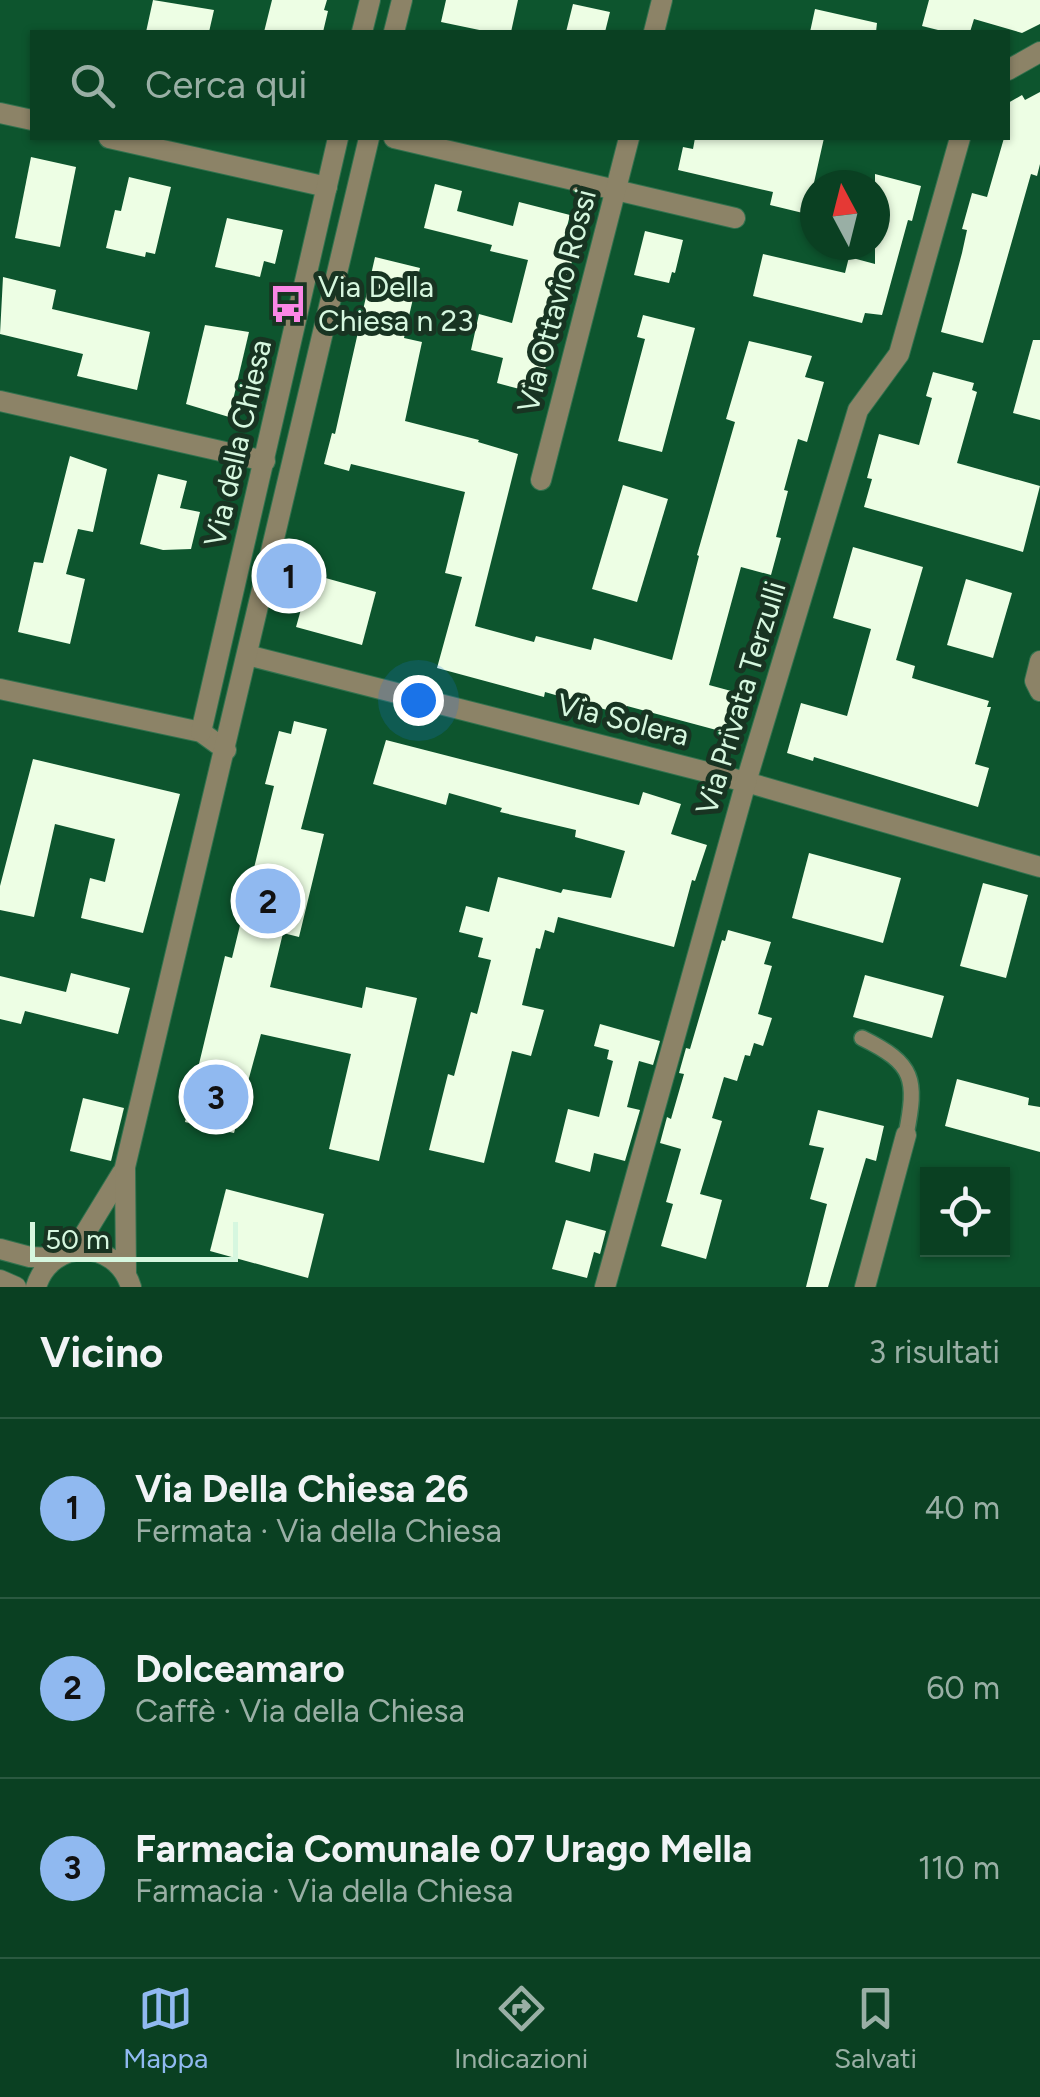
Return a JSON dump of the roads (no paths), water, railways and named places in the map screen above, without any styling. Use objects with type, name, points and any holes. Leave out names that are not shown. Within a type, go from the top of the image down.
[{"type":"street","points":[[362,30],[370,0]]},
{"type":"street","points":[[394,30],[402,0]]},
{"type":"street","points":[[654,30],[662,0]]},
{"type":"street","points":[[1010,69],[1040,52]]},
{"type":"street","points":[[0,113],[30,120]]},
{"type":"street","points":[[118,140],[327,186]]},
{"type":"street","name":"Via della Chiesa","points":[[201,732],[338,140]]},
{"type":"street","name":"Via della Chiesa","points":[[131,1282],[125,1167],[369,140]]},
{"type":"street","points":[[402,140],[735,218]]},
{"type":"street","name":"Via Ottavio Rossi","points":[[541,480],[629,140]]},
{"type":"street","name":"Via Privata Terzulli","points":[[605,1287],[746,782],[858,410],[899,354],[959,140]]},
{"type":"street","points":[[0,402],[266,461]]},
{"type":"street","name":"Via Solera","points":[[247,656],[746,782],[1040,867]]},
{"type":"street","points":[[1040,661],[1034,681],[1040,690]]},
{"type":"street","points":[[1,694],[201,732],[226,750]]},
{"type":"street","points":[[865,1287],[906,1136]]},
{"type":"street","name":"Via della Chiesa","points":[[36,1287],[46,1267],[65,1254],[125,1167]]},
{"type":"street","points":[[0,1249],[30,1257],[87,1249],[109,1256],[131,1282]]},
{"type":"street","points":[[0,1280],[16,1287]]},
{"type":"lane","points":[[862,1038],[893,1054],[908,1074],[914,1097],[906,1136]]},
{"type":"place","name":"Via Della Chiesa n 23","points":[[288,304]]},
{"type":"place","name":"Via Della Chiesa 26","points":[[289,576]]},
{"type":"place","name":"Dolceamaro","points":[[268,901]]},
{"type":"place","name":"Farmacia Comunale 07 Urago Mella","points":[[216,1097]]}]
